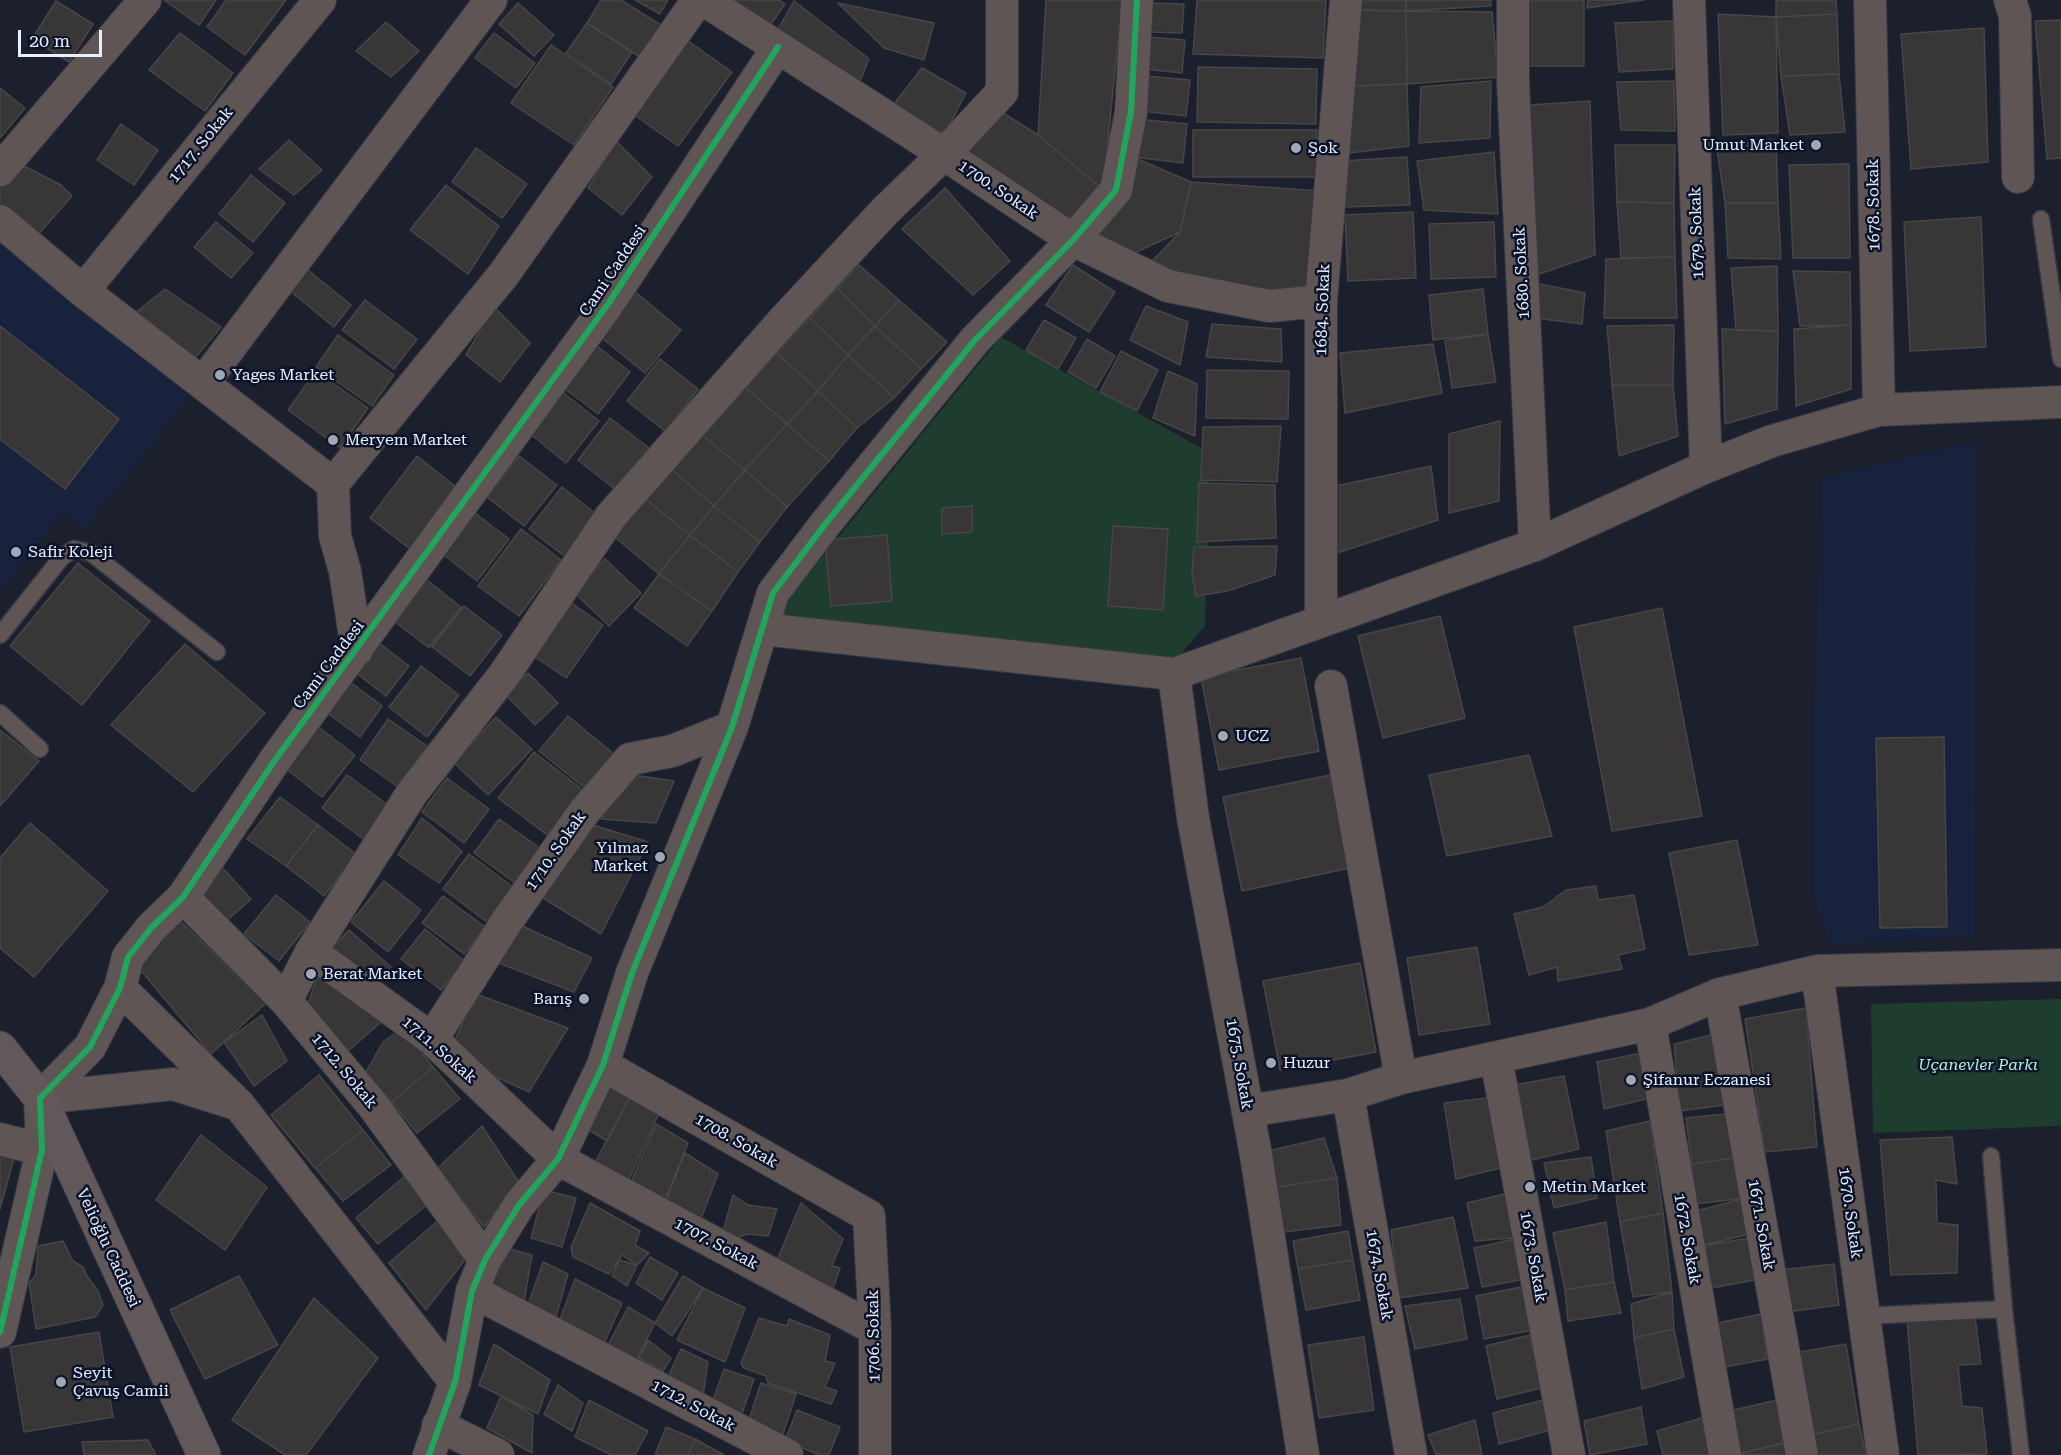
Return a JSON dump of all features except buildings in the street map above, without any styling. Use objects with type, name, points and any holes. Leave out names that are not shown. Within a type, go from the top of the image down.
[{"type":"street","points":[[0,170],[145,0]]},
{"type":"street","name":"1717. Sokak","points":[[83,291],[320,0]]},
{"type":"street","points":[[203,383],[491,0]]},
{"type":"street","points":[[357,650],[345,571],[334,536],[333,484],[504,274],[698,0]]},
{"type":"street","name":"1700. Sokak","points":[[704,0],[1073,240],[1168,286],[1269,306],[1321,302]]},
{"type":"street","points":[[286,1001],[311,952],[412,793],[504,675],[611,516],[782,322],[885,211],[944,154],[1002,92],[1002,0]]},
{"type":"street","points":[[429,1455],[455,1382],[472,1291],[485,1260],[519,1205],[558,1159],[603,1065],[632,973],[732,727],[773,593],[826,523],[975,340],[1073,240],[1116,190],[1131,112],[1137,0]]},
{"type":"street","name":"1684. Sokak","points":[[1322,620],[1321,302],[1346,0]]},
{"type":"street","name":"1680. Sokak","points":[[1513,0],[1513,82],[1535,545]]},
{"type":"street","name":"1679. Sokak","points":[[1689,0],[1706,467]]},
{"type":"street","name":"1678. Sokak","points":[[1870,0],[1879,410]]},
{"type":"street","points":[[2010,0],[2015,16],[2018,177]]},
{"type":"street","name":"Cami Caddesi","points":[[40,1098],[90,1047],[120,988],[128,957],[151,928],[183,897],[275,760],[608,304],[778,46]]},
{"type":"street","points":[[0,221],[83,291],[333,484]]},
{"type":"street","points":[[762,629],[1173,674],[1535,545],[1706,467],[1772,441],[1879,410],[2061,402]]},
{"type":"street","name":"1675. Sokak","points":[[1173,674],[1193,818],[1257,1155],[1303,1455]]},
{"type":"street","points":[[1331,686],[1401,1078]]},
{"type":"street","name":"1710. Sokak","points":[[432,1039],[507,921],[584,812],[630,759],[672,751],[732,727]]},
{"type":"street","name":"1712. Sokak","points":[[183,897],[286,1001],[375,1108],[485,1260]]},
{"type":"street","name":"1711. Sokak","points":[[311,952],[432,1039],[558,1159]]},
{"type":"street","points":[[1248,1111],[1348,1095],[1401,1078],[1650,1024],[1720,994],[1817,970],[2061,965]]},
{"type":"street","name":"1670. Sokak","points":[[1817,970],[1883,1455]]},
{"type":"street","points":[[120,988],[239,1105],[455,1382]]},
{"type":"street","name":"1671. Sokak","points":[[1720,994],[1802,1455]]},
{"type":"street","name":"1672. Sokak","points":[[1650,1024],[1725,1455]]},
{"type":"street","name":"Velioğlu Caddesi","points":[[1,1050],[40,1098],[204,1455]]},
{"type":"street","name":"1673. Sokak","points":[[1496,1059],[1569,1455]]},
{"type":"street","name":"1708. Sokak","points":[[603,1065],[869,1216]]},
{"type":"street","points":[[0,1332],[5,1291],[42,1150],[40,1098],[173,1084],[239,1105]]},
{"type":"street","name":"1674. Sokak","points":[[1348,1095],[1411,1455]]},
{"type":"street","points":[[0,1139],[42,1150]]},
{"type":"street","name":"1707. Sokak","points":[[558,1159],[875,1329]]},
{"type":"street","name":"1706. Sokak","points":[[869,1216],[875,1329],[875,1455]]},
{"type":"street","name":"1712. Sokak","points":[[472,1291],[787,1455]]},
{"type":"street","points":[[438,1425],[498,1455]]},
{"type":"lane","points":[[2041,219],[2061,359]]},
{"type":"lane","points":[[0,635],[62,557],[74,549],[91,553],[217,652]]},
{"type":"lane","points":[[0,713],[40,749]]},
{"type":"lane","points":[[1991,1156],[2004,1309],[2021,1455]]},
{"type":"lane","points":[[1864,1316],[2004,1309]]},
{"type":"shaded area","points":[[0,242],[190,397],[84,530],[63,513],[0,592]]},
{"type":"shaded area","points":[[1976,441],[1974,937],[1830,944],[1814,899],[1813,735],[1822,477]]},
{"type":"green space","points":[[1001,337],[1210,453],[1205,626],[1161,677],[770,636],[788,599]]},
{"type":"green space","name":"Uçanevler Parkı","points":[[2061,999],[2061,1126],[1873,1133],[1871,1004]]},
{"type":"cycle path","points":[[429,1455],[455,1382],[472,1291],[485,1260],[519,1205],[558,1159],[603,1065],[632,973],[732,727],[773,593],[826,523],[975,340],[1073,240],[1116,190],[1131,112],[1137,0]]},
{"type":"cycle path","points":[[0,1332],[42,1150],[40,1098],[90,1047],[120,988],[128,957],[151,928],[183,897],[275,760],[608,304],[778,47]]},
{"type":"place","name":"Umut Market","points":[[1816,145]]},
{"type":"place","name":"Şok","points":[[1296,148]]},
{"type":"place","name":"Yages Market","points":[[220,375]]},
{"type":"place","name":"Meryem Market","points":[[333,440]]},
{"type":"place","name":"Safir Koleji","points":[[16,552]]},
{"type":"place","name":"UCZ","points":[[1223,736]]},
{"type":"place","name":"Yılmaz Market","points":[[660,857]]},
{"type":"place","name":"Berat Market","points":[[311,974]]},
{"type":"place","name":"Barış","points":[[584,999]]},
{"type":"place","name":"Huzur","points":[[1271,1063]]},
{"type":"place","name":"Şifanur Eczanesi","points":[[1631,1080]]},
{"type":"place","name":"Metin Market","points":[[1530,1187]]},
{"type":"place","name":"Seyit Çavuş Camii","points":[[61,1382]]}]
